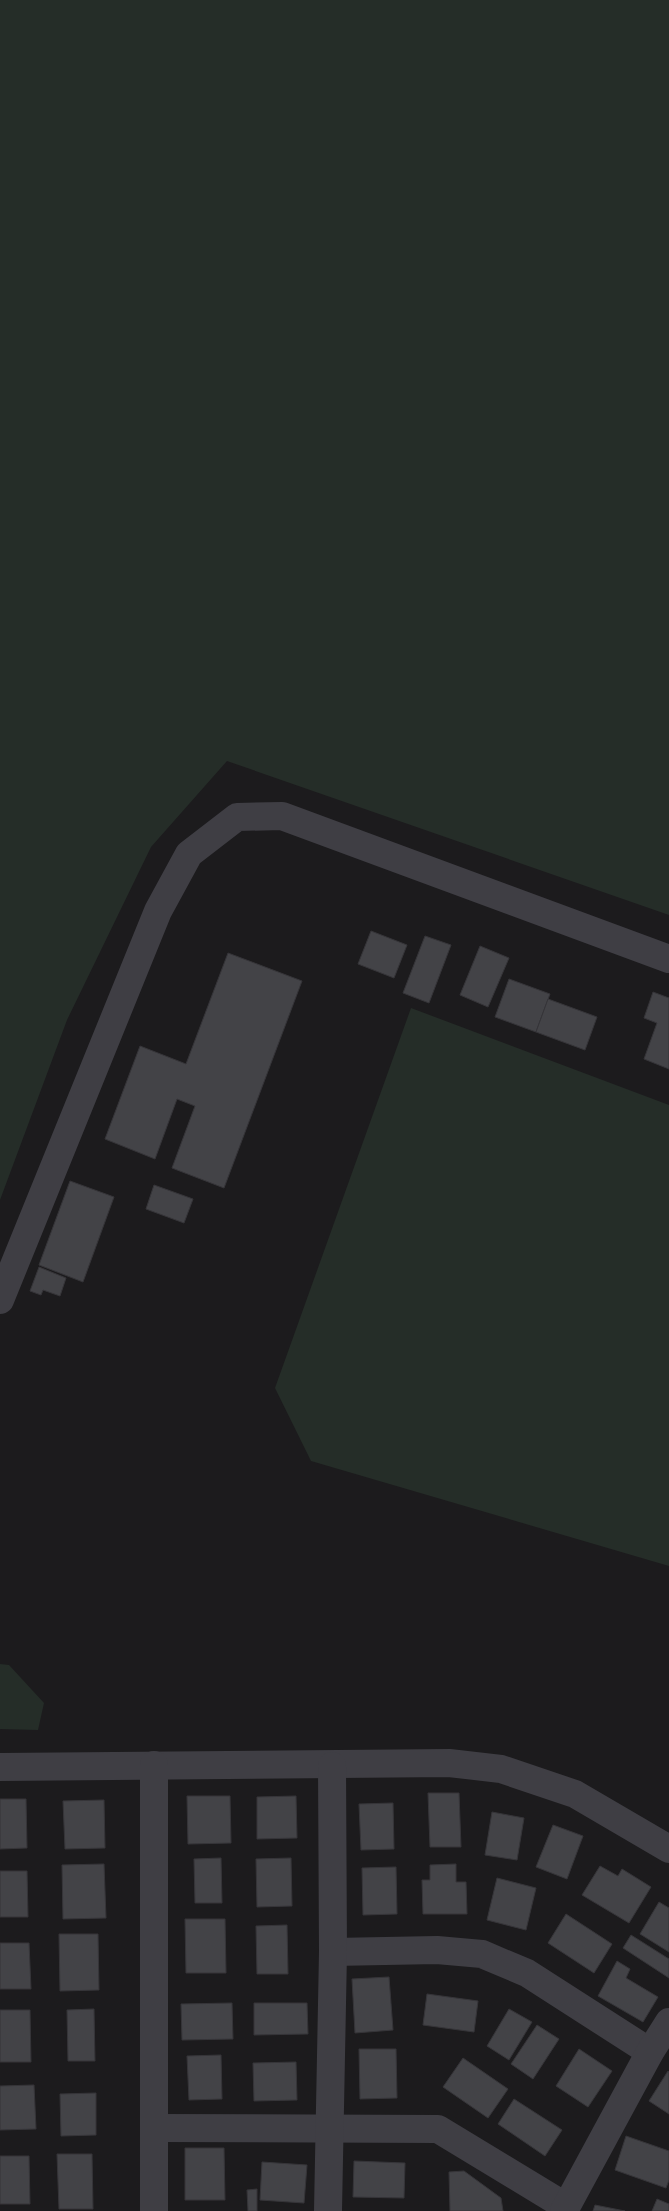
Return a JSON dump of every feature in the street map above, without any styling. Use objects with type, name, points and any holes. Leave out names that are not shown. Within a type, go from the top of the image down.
[{"type":"street","points":[[0,1300],[158,911],[189,854],[237,817],[282,816],[669,959]]},
{"type":"street","points":[[0,1767],[154,1765],[332,1766],[449,1763],[501,1770],[575,1794],[669,1849]]},
{"type":"street","points":[[154,1765],[154,2211]]},
{"type":"street","points":[[328,2211],[333,1952],[332,1766]]},
{"type":"street","points":[[333,1952],[438,1950],[482,1954],[527,1973],[650,2052]]},
{"type":"street","points":[[154,2128],[438,2128],[564,2208],[650,2052],[669,2022]]},
{"type":"shaded area","points":[[0,0],[669,0],[669,915],[227,761],[151,847],[67,1020],[0,1200]]},
{"type":"shaded area","points":[[411,1008],[669,1105],[669,1566],[311,1461],[275,1388]]},
{"type":"shaded area","points":[[0,1664],[9,1665],[44,1703],[38,1730],[0,1729]]},
{"type":"building","points":[[371,931],[407,945],[394,978],[358,964]]},
{"type":"building","points":[[425,936],[451,945],[429,1003],[403,993]]},
{"type":"building","points":[[480,946],[509,958],[488,1007],[460,995]]},
{"type":"building","points":[[228,953],[302,981],[224,1188],[172,1168],[195,1106],[177,1099],[155,1159],[105,1139],[140,1046],[186,1064]]},
{"type":"building","points":[[509,979],[550,994],[536,1032],[495,1017]]},
{"type":"building","points":[[653,992],[669,998],[669,1069],[644,1059],[657,1023],[644,1018]]},
{"type":"building","points":[[548,999],[597,1017],[585,1050],[536,1032]]},
{"type":"building","points":[[70,1181],[114,1197],[83,1282],[39,1265]]},
{"type":"building","points":[[154,1185],[193,1199],[184,1223],[146,1209]]},
{"type":"building","points":[[39,1267],[66,1278],[60,1296],[43,1290],[41,1295],[30,1291]]},
{"type":"building","points":[[428,1793],[459,1793],[461,1847],[430,1847]]},
{"type":"building","points":[[187,1796],[230,1796],[231,1843],[188,1844]]},
{"type":"building","points":[[296,1796],[297,1838],[257,1839],[257,1797]]},
{"type":"building","points":[[0,1799],[26,1799],[27,1848],[0,1849]]},
{"type":"building","points":[[104,1800],[105,1848],[65,1849],[63,1801]]},
{"type":"building","points":[[393,1803],[394,1849],[361,1850],[359,1804]]},
{"type":"building","points":[[492,1812],[524,1818],[517,1860],[485,1855]]},
{"type":"building","points":[[553,1825],[583,1836],[567,1879],[536,1867]]},
{"type":"building","points":[[221,1858],[222,1903],[195,1903],[194,1859]]},
{"type":"building","points":[[291,1858],[292,1906],[257,1907],[256,1859]]},
{"type":"building","points":[[104,1864],[106,1918],[63,1919],[62,1865]]},
{"type":"building","points":[[456,1864],[456,1882],[466,1882],[467,1914],[423,1914],[422,1880],[430,1880],[430,1865]]},
{"type":"building","points":[[600,1866],[618,1876],[622,1869],[651,1887],[629,1923],[582,1895]]},
{"type":"building","points":[[396,1867],[397,1914],[363,1915],[362,1868]]},
{"type":"building","points":[[0,1871],[27,1871],[28,1917],[0,1917]]},
{"type":"building","points":[[497,1878],[536,1888],[526,1930],[487,1920]]},
{"type":"building","points":[[659,1902],[669,1908],[669,1952],[640,1934]]},
{"type":"building","points":[[566,1914],[612,1944],[594,1973],[548,1943]]},
{"type":"building","points":[[185,1919],[225,1919],[226,1973],[186,1973]]},
{"type":"building","points":[[287,1925],[288,1974],[257,1974],[256,1926]]},
{"type":"building","points":[[59,1934],[98,1934],[99,1990],[60,1991]]},
{"type":"building","points":[[631,1935],[669,1959],[669,1978],[623,1948]]},
{"type":"building","points":[[0,1943],[29,1943],[31,1989],[0,1989]]},
{"type":"building","points":[[617,1961],[630,1969],[626,1978],[658,1997],[643,2022],[598,1996]]},
{"type":"building","points":[[389,1977],[393,2030],[355,2033],[352,1979]]},
{"type":"building","points":[[427,1994],[478,2001],[474,2032],[423,2025]]},
{"type":"building","points":[[232,2003],[233,2039],[182,2040],[181,2004]]},
{"type":"building","points":[[254,2003],[307,2003],[308,2034],[254,2035]]},
{"type":"building","points":[[94,2009],[95,2061],[68,2061],[67,2010]]},
{"type":"building","points":[[509,2009],[532,2022],[509,2060],[487,2046]]},
{"type":"building","points":[[0,2010],[30,2010],[31,2062],[0,2062]]},
{"type":"building","points":[[537,2025],[559,2039],[533,2079],[511,2064]]},
{"type":"building","points":[[359,2049],[396,2049],[397,2098],[360,2099]]},
{"type":"building","points":[[579,2049],[612,2071],[588,2107],[556,2086]]},
{"type":"building","points":[[221,2055],[222,2099],[189,2100],[187,2056]]},
{"type":"building","points":[[463,2058],[508,2089],[488,2118],[443,2087]]},
{"type":"building","points":[[296,2062],[297,2100],[254,2101],[253,2063]]},
{"type":"building","points":[[669,2072],[669,2114],[649,2101]]},
{"type":"building","points":[[34,2085],[36,2129],[0,2130],[0,2086]]},
{"type":"building","points":[[96,2093],[96,2135],[61,2136],[60,2094]]},
{"type":"building","points":[[514,2099],[562,2130],[545,2156],[498,2124]]},
{"type":"building","points":[[626,2136],[669,2151],[669,2180],[666,2188],[615,2170]]},
{"type":"building","points":[[185,2148],[224,2148],[225,2200],[185,2200]]},
{"type":"building","points":[[57,2154],[92,2154],[93,2209],[59,2209]]},
{"type":"building","points":[[0,2156],[29,2156],[30,2204],[0,2204]]},
{"type":"building","points":[[354,2161],[405,2163],[404,2198],[353,2197]]},
{"type":"building","points":[[262,2162],[307,2165],[304,2203],[260,2200]]},
{"type":"building","points":[[464,2171],[501,2198],[503,2211],[450,2211],[449,2172]]},
{"type":"building","points":[[257,2189],[257,2211],[248,2211],[247,2190]]},
{"type":"building","points":[[657,2199],[669,2204],[669,2211],[652,2211]]},
{"type":"building","points":[[595,2205],[625,2211],[593,2211]]}]
